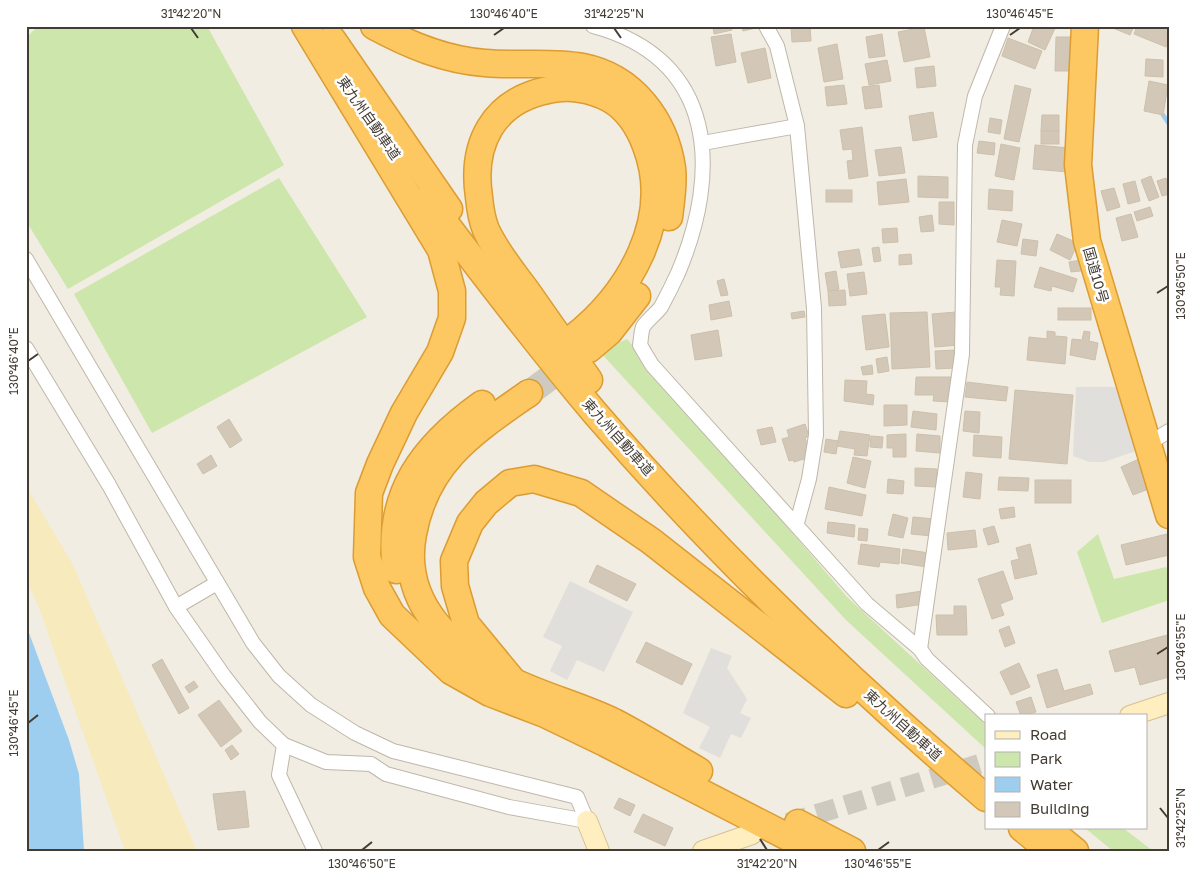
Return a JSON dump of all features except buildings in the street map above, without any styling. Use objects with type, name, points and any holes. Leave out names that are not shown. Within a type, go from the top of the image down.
[{"type":"highway","points":[[305,26],[441,250],[452,291],[452,318],[440,352],[404,413],[380,464],[369,493],[367,557],[377,588],[392,615],[451,671],[490,693],[545,714],[606,743],[815,851]]},
{"type":"highway","name":"東九州自動車道","points":[[305,26],[421,191],[524,326],[596,414],[708,536],[782,611],[856,683],[985,797]]},
{"type":"highway","name":"東九州自動車道","points":[[323,26],[390,127],[451,211],[596,389],[792,599],[866,673],[985,777]]},
{"type":"highway","points":[[374,26],[405,43],[442,56],[484,63],[584,67],[618,80],[644,101],[658,123],[669,153],[672,170],[669,221],[656,265],[642,289],[609,332],[581,344],[598,316],[628,280],[645,242],[652,219],[655,195],[648,152],[640,130],[628,113],[611,100],[592,92],[556,88],[524,97],[504,110],[482,142],[478,156],[478,188],[486,230],[501,257],[596,389]]},
{"type":"highway","name":"国道10号","points":[[1085,26],[1078,165],[1087,241],[1159,437],[1169,515]]},
{"type":"highway","points":[[414,637],[407,605],[397,582],[393,545],[396,513],[421,461],[444,434],[524,386],[456,448],[439,468],[425,492],[416,517],[411,545],[412,577],[422,603],[438,628],[463,651],[512,681],[613,722],[718,782],[852,851]]},
{"type":"highway","points":[[512,681],[466,624],[454,586],[454,562],[470,523],[486,503],[510,483],[534,479],[581,493],[651,541],[822,674],[934,766],[985,803]]},
{"type":"highway","points":[[1035,835],[1076,851]]},
{"type":"street","points":[[593,26],[620,33],[673,72],[690,96],[703,143],[702,180],[689,246],[660,308],[643,328],[640,345],[652,365],[797,523],[867,604],[920,649],[927,659],[986,714]]},
{"type":"street","points":[[766,26],[777,46],[797,126],[814,308],[817,393],[816,435],[809,479],[797,523]]},
{"type":"street","points":[[920,649],[962,354],[965,145],[975,96],[1003,26]]},
{"type":"street","points":[[703,143],[797,126]]},
{"type":"street","points":[[27,261],[253,643],[279,676],[311,704],[348,729],[393,751],[577,797],[598,851]]},
{"type":"street","points":[[26,348],[109,485],[176,607],[224,676],[260,722],[284,745],[326,762],[371,764],[386,774],[481,799],[587,821]]},
{"type":"street","points":[[176,607],[218,583]]},
{"type":"street","points":[[1136,714],[1169,703]]},
{"type":"street","points":[[284,745],[279,775],[315,851]]},
{"type":"street","points":[[703,851],[752,834]]},
{"type":"green space","points":[[38,26],[207,26],[284,165],[68,289],[26,221],[26,38]]},
{"type":"green space","points":[[279,178],[367,317],[152,433],[74,294]]},
{"type":"green space","points":[[627,339],[847,597],[985,724],[985,748],[846,620],[600,352]]},
{"type":"green space","points":[[1098,534],[1114,579],[1166,567],[1169,575],[1169,600],[1102,623],[1077,552]]},
{"type":"green space","points":[[1087,830],[1126,830],[1153,851],[1113,851]]},
{"type":"sand","points":[[26,486],[73,565],[197,851],[125,851],[38,605],[26,580]]},
{"type":"shaded area","points":[[1076,387],[1122,387],[1136,451],[1104,462],[1089,462],[1073,456]]},
{"type":"shaded area","points":[[570,581],[633,612],[604,672],[577,660],[567,680],[550,671],[562,646],[543,637]]},
{"type":"shaded area","points":[[711,648],[732,656],[727,668],[747,699],[740,713],[751,718],[741,738],[731,734],[720,758],[699,748],[710,727],[683,713]]},
{"type":"water","points":[[26,625],[69,740],[79,774],[84,851],[26,851]]},
{"type":"waterway","points":[[1163,115],[1169,124]]},
{"type":"tunnel","points":[[529,393],[578,357]]},
{"type":"tunnel","points":[[788,823],[985,762]]}]
